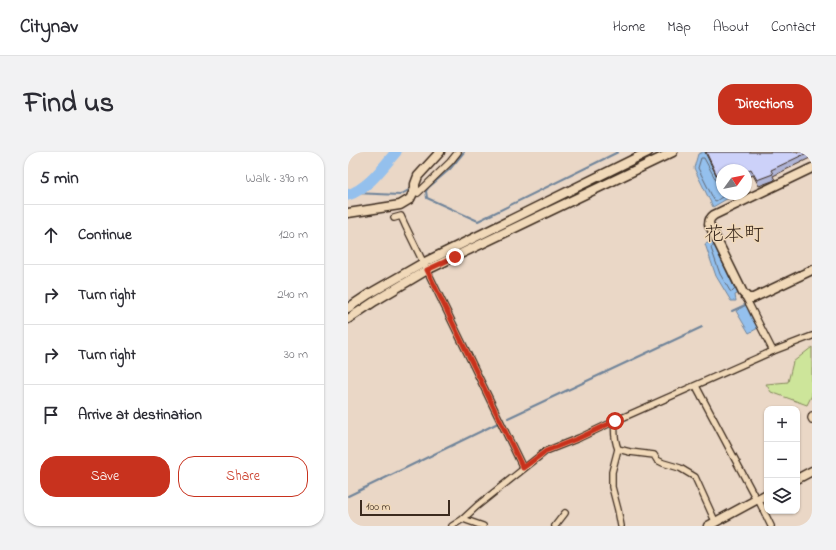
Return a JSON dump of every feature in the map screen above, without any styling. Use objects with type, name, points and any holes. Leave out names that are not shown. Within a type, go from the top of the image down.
[{"type":"street","points":[[348,213],[400,205],[410,200],[415,189],[418,176],[440,152]]},
{"type":"street","points":[[418,193],[450,162],[458,152]]},
{"type":"street","points":[[348,319],[425,267],[648,152]]},
{"type":"street","points":[[348,308],[369,294],[425,267],[673,152]]},
{"type":"street","points":[[773,351],[709,224],[710,219],[714,215],[812,168]]},
{"type":"street","points":[[394,218],[400,216],[523,468]]},
{"type":"street","points":[[744,294],[748,298],[753,298],[812,270]]},
{"type":"street","points":[[455,525],[499,490],[523,468],[546,451],[579,438],[773,351],[812,336]]},
{"type":"street","points":[[696,386],[755,497],[758,499],[770,526]]},
{"type":"street","points":[[812,415],[812,420]]},
{"type":"street","points":[[615,421],[614,431],[618,449],[612,472],[612,487],[621,526]]},
{"type":"street","points":[[618,449],[654,455],[657,460],[663,464],[680,468],[695,477],[712,524],[764,496]]},
{"type":"street","points":[[799,478],[812,471]]},
{"type":"street","points":[[555,526],[565,513]]},
{"type":"street","points":[[463,519],[482,526]]},
{"type":"green space","points":[[812,347],[812,395],[807,405],[771,392],[766,384],[788,382],[793,362]]},
{"type":"water","points":[[705,152],[716,172],[716,200],[725,200],[713,207],[694,168],[698,154]]},
{"type":"water","points":[[716,240],[741,292],[735,295],[736,301],[731,301],[716,276],[705,244]]},
{"type":"water","points":[[746,305],[758,328],[749,333],[736,311]]},
{"type":"building","points":[[706,152],[809,152],[771,170],[773,174],[757,180],[752,171],[752,164],[716,164],[716,173]]},
{"type":"waterway","points":[[348,195],[356,192],[369,183],[396,152]]},
{"type":"waterway","points":[[426,191],[450,169],[464,152]]},
{"type":"waterway","points":[[426,191],[427,198],[478,221],[618,152]]},
{"type":"waterway","points":[[354,193],[400,195],[412,188]]},
{"type":"waterway","points":[[732,311],[745,305]]},
{"type":"waterway","points":[[508,418],[702,327]]},
{"type":"waterway","points":[[348,496],[498,423]]},
{"type":"district","name":"花本町","points":[[734,233]]},
{"type":"route","points":[[455,257],[427,270],[523,468],[546,451],[579,438],[615,421]]}]
